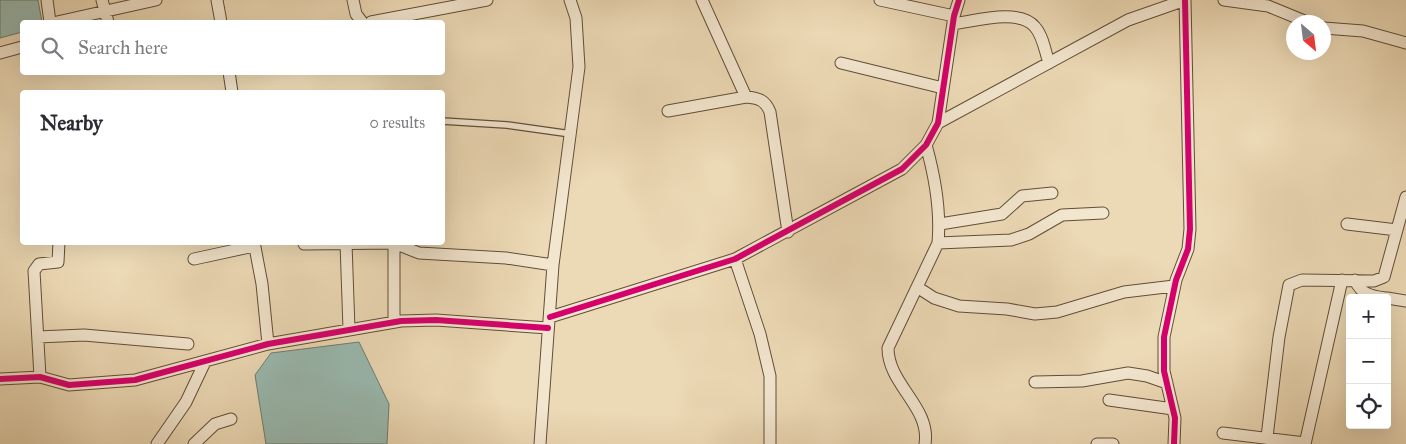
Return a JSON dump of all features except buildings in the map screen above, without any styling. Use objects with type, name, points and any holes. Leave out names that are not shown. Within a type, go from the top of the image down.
[{"type":"street","points":[[46,0],[50,20]]},
{"type":"street","points":[[102,0],[106,18]]},
{"type":"street","points":[[81,20],[106,18],[156,0]]},
{"type":"street","points":[[217,0],[221,20]]},
{"type":"street","points":[[353,0],[356,14],[360,20]]},
{"type":"street","points":[[382,20],[487,0]]},
{"type":"street","points":[[540,444],[553,265],[579,67],[576,18],[570,0]]},
{"type":"street","points":[[702,0],[746,97]]},
{"type":"street","points":[[880,0],[954,20],[1009,16],[1024,18],[1030,21],[1038,31],[1049,62]]},
{"type":"street","points":[[0,379],[40,377],[69,385],[91,385],[135,380],[204,364],[268,344],[394,322],[436,320],[549,322],[735,259],[902,169],[926,145],[938,123],[954,20],[959,0]]},
{"type":"street","points":[[938,123],[1128,20],[1185,0],[1190,230],[1188,249],[1174,286],[1164,337],[1164,371],[1173,409],[1174,444]]},
{"type":"street","points":[[1224,0],[1268,6],[1290,15]]},
{"type":"street","points":[[1331,29],[1363,31],[1406,43]]},
{"type":"street","points":[[0,53],[20,48]]},
{"type":"street","points":[[841,63],[943,88]]},
{"type":"street","points":[[229,75],[232,90]]},
{"type":"street","points":[[668,111],[746,97],[763,101],[770,112],[788,232]]},
{"type":"street","points":[[925,444],[924,421],[904,391],[890,365],[888,356],[892,338],[938,243],[940,224],[936,184],[926,145]]},
{"type":"street","points":[[940,224],[1002,214],[1022,196],[1052,193]]},
{"type":"street","points":[[1267,438],[1279,337],[1289,285],[1302,280],[1374,281],[1384,277],[1406,197]]},
{"type":"street","points":[[938,243],[1011,240],[1029,234],[1062,216],[1103,213]]},
{"type":"street","points":[[1347,224],[1397,230]]},
{"type":"street","points":[[40,377],[34,269],[39,264],[58,262],[59,245]]},
{"type":"street","points":[[194,259],[250,245]]},
{"type":"street","points":[[254,245],[262,284],[268,344]]},
{"type":"street","points":[[346,245],[349,329]]},
{"type":"street","points":[[394,245],[394,322]]},
{"type":"street","points":[[401,245],[419,253],[506,258],[553,265]]},
{"type":"street","points":[[735,259],[760,334],[770,376],[770,444]]},
{"type":"street","points":[[1223,433],[1305,444],[1342,280]]},
{"type":"street","points":[[1355,280],[1359,290],[1366,294]]},
{"type":"street","points":[[917,287],[934,298],[959,306],[1007,309],[1035,314],[1057,312],[1124,292],[1174,286]]},
{"type":"street","points":[[1391,299],[1406,301]]},
{"type":"street","points":[[38,337],[84,335],[188,344]]},
{"type":"street","points":[[157,444],[186,402],[204,364]]},
{"type":"street","points":[[1035,382],[1082,382],[1128,373],[1147,376],[1167,383]]},
{"type":"street","points":[[1109,400],[1173,409]]},
{"type":"street","points":[[194,444],[216,424],[231,419]]},
{"type":"street","points":[[1097,444],[1113,444]]},
{"type":"lane","points":[[445,121],[516,126],[571,134]]},
{"type":"water","points":[[0,0],[38,0],[42,20],[20,20],[20,33],[0,38]]},
{"type":"water","points":[[359,342],[389,404],[387,444],[266,444],[255,375],[271,353]]},
{"type":"cycle path","points":[[550,317],[735,259],[902,169],[926,145],[938,123],[954,16],[959,0]]},
{"type":"cycle path","points":[[1174,444],[1175,418],[1164,371],[1164,337],[1176,280],[1188,249],[1190,229],[1185,0]]},
{"type":"cycle path","points":[[0,379],[40,377],[69,385],[135,380],[268,344],[401,321],[436,320],[548,328]]}]
